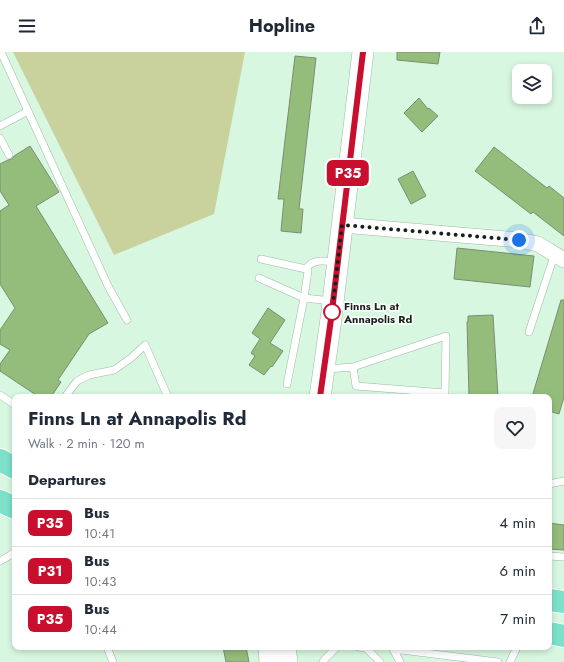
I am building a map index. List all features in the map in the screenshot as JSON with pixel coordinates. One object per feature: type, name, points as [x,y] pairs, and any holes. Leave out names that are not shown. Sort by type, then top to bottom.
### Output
[{"type":"main road","points":[[0,460],[12,466]]},
{"type":"main road","points":[[0,501],[12,507]]},
{"type":"main road","points":[[552,600],[564,602]]},
{"type":"main road","points":[[552,634],[564,636]]},
{"type":"street","points":[[320,394],[363,52]]},
{"type":"street","points":[[342,225],[519,240],[538,244],[559,256]]},
{"type":"street","points":[[269,650],[270,662]]},
{"type":"street","points":[[285,650],[287,662]]},
{"type":"lane","points":[[1,52],[108,286],[127,320]]},
{"type":"lane","points":[[0,126],[28,111]]},
{"type":"lane","points":[[0,138],[9,155]]},
{"type":"lane","points":[[529,332],[559,256]]},
{"type":"lane","points":[[261,259],[306,269]]},
{"type":"lane","points":[[306,269],[312,262],[316,261],[338,262]]},
{"type":"lane","points":[[287,384],[308,274],[306,269]]},
{"type":"lane","points":[[259,278],[304,298],[333,301]]},
{"type":"lane","points":[[324,369],[353,367],[446,336],[445,393],[356,386],[353,367]]},
{"type":"lane","points":[[67,394],[77,381],[89,375],[114,370],[145,345],[167,394]]},
{"type":"lane","points":[[0,395],[12,403]]},
{"type":"lane","points":[[552,483],[564,481]]},
{"type":"lane","points":[[0,560],[12,554]]},
{"type":"lane","points":[[552,556],[564,557]]},
{"type":"lane","points":[[108,650],[113,662]]},
{"type":"lane","points":[[323,662],[334,650]]},
{"type":"lane","points":[[368,650],[380,662]]},
{"type":"lane","points":[[394,650],[400,662]]},
{"type":"lane","points":[[408,650],[498,662]]},
{"type":"lane","points":[[510,662],[516,650]]},
{"type":"green space","points":[[13,52],[245,52],[214,214],[114,255]]},
{"type":"building","points":[[397,52],[440,52],[438,64],[397,60]]},
{"type":"building","points":[[295,56],[316,58],[299,209],[303,209],[301,233],[281,231],[284,199],[278,199]]},
{"type":"building","points":[[419,98],[428,109],[429,108],[438,116],[422,132],[404,113]]},
{"type":"building","points":[[30,146],[59,192],[36,206],[108,323],[89,334],[58,380],[61,382],[53,394],[34,394],[0,371],[0,364],[10,350],[0,344],[0,330],[15,308],[0,284],[0,211],[9,205],[0,191],[0,164],[12,159],[14,156]]},
{"type":"building","points":[[494,147],[547,188],[549,186],[564,198],[564,236],[533,212],[531,214],[475,171]]},
{"type":"building","points":[[413,171],[426,196],[411,204],[398,179]]},
{"type":"building","points":[[457,248],[534,256],[530,287],[454,279]]},
{"type":"building","points":[[561,300],[564,300],[564,397],[559,414],[552,412],[552,394],[533,394]]},
{"type":"building","points":[[268,308],[285,320],[270,343],[283,351],[272,367],[271,366],[264,375],[249,365],[255,356],[251,353],[260,339],[252,333]]},
{"type":"building","points":[[493,315],[498,394],[469,394],[468,316]]},
{"type":"building","points":[[552,523],[564,525],[564,550],[552,549]]},
{"type":"building","points":[[224,650],[247,650],[249,662],[226,662]]},
{"type":"bus line","name":"P35","points":[[320,394],[331,319],[363,52]]},
{"type":"place","name":"Finns Ln at Annapolis Rd","points":[[332,312]]},
{"type":"route","points":[[332,312],[342,225],[519,240]]}]
